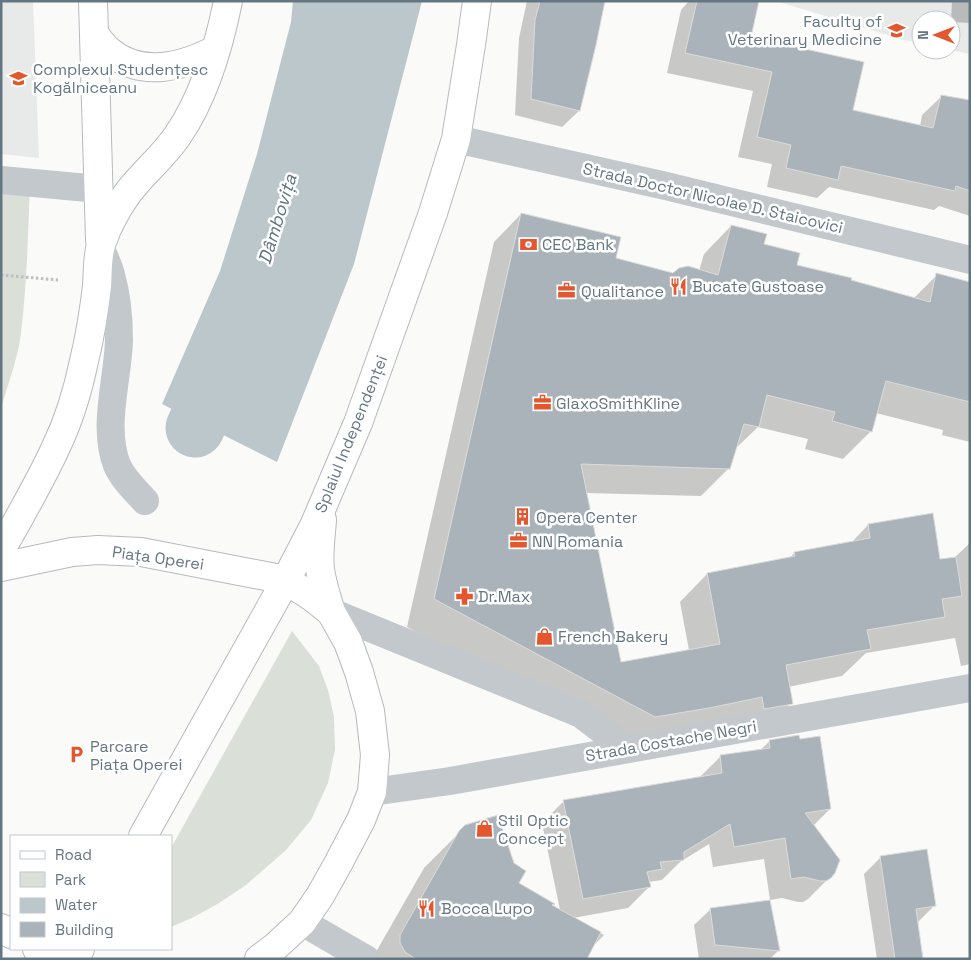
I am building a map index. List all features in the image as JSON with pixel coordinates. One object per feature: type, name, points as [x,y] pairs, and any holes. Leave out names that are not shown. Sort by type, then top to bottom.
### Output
[{"type":"main road","points":[[1,550],[56,446],[78,387],[92,324],[100,247],[93,1]]},
{"type":"main road","points":[[100,247],[114,214],[124,198],[135,183],[163,154],[190,116],[216,50],[228,1]]},
{"type":"main road","name":"Splaiul Independenței","points":[[144,835],[286,580],[324,505],[358,423],[430,222],[456,139],[472,45],[477,1]]},
{"type":"main road","points":[[94,33],[108,51],[124,61],[140,66],[156,68],[173,66],[189,62],[216,50]]},
{"type":"main road","points":[[265,956],[302,922],[320,896],[361,820],[372,792],[375,755],[370,711],[348,642],[331,612],[320,569],[324,505]]},
{"type":"main road","name":"Piața Operei","points":[[1,567],[72,552],[121,551],[141,552],[286,580]]},
{"type":"main road","points":[[286,580],[331,612]]},
{"type":"main road","points":[[39,950],[54,959]]},
{"type":"street","name":"Strada Doctor Nicolae D. Staicovici","points":[[456,139],[666,186],[970,260]]},
{"type":"street","points":[[1,180],[99,188]]},
{"type":"street","points":[[100,247],[111,274],[118,305],[119,340],[112,403],[112,446],[117,465],[128,483],[145,501]]},
{"type":"street","points":[[331,612],[581,714],[627,749]]},
{"type":"street","name":"Strada Costache Negri","points":[[372,792],[450,780],[970,688]]},
{"type":"street","points":[[302,922],[366,959]]},
{"type":"path","points":[[1,275],[58,280]]},
{"type":"shaded area","name":"Complexul Studențesc Kogălniceanu","points":[[1,1],[33,1],[39,158],[1,154]]},
{"type":"shaded area","name":"Faculty of Veterinary Medicine","points":[[776,1],[970,1],[970,54],[961,52],[961,10],[911,10],[911,41]]},
{"type":"green space","points":[[1,180],[30,183],[26,277],[20,342],[1,408]]},
{"type":"green space","points":[[292,631],[319,666],[328,690],[334,717],[335,750],[328,783],[311,820],[286,850],[246,885],[219,903],[172,927],[172,846]]},
{"type":"water","points":[[293,1],[422,1],[354,264],[277,462],[162,404],[220,271],[257,154],[291,22]]},
{"type":"building","points":[[540,1],[605,1],[580,111],[531,99],[535,20]]},
{"type":"building","points":[[697,1],[759,1],[751,37],[864,62],[853,110],[933,128],[941,95],[970,100],[970,191],[956,186],[955,191],[841,166],[838,180],[786,168],[791,145],[757,137],[772,72],[685,53]]},
{"type":"building","points":[[521,213],[621,237],[616,258],[673,273],[679,268],[688,266],[718,275],[731,225],[767,234],[764,244],[800,253],[797,265],[852,278],[851,280],[930,302],[936,273],[970,282],[970,402],[886,381],[872,432],[832,421],[835,412],[767,395],[759,427],[744,424],[730,469],[581,464],[621,662],[720,644],[707,573],[795,556],[794,552],[870,538],[868,524],[933,513],[940,559],[956,557],[962,596],[942,599],[945,617],[867,630],[871,649],[786,665],[793,704],[764,709],[762,697],[655,717],[434,599]]},
{"type":"building","points":[[799,735],[800,739],[820,736],[831,809],[805,813],[840,860],[831,878],[826,881],[804,877],[791,879],[785,838],[734,847],[730,824],[684,852],[684,860],[660,862],[662,869],[647,872],[651,887],[583,899],[563,800],[722,773],[720,755],[770,748],[769,740]]},
{"type":"building","points":[[498,815],[514,863],[526,871],[519,883],[555,904],[552,905],[601,932],[587,959],[416,959],[405,952],[400,943],[400,935],[459,831],[465,825]]},
{"type":"building","points":[[927,849],[936,906],[916,909],[923,959],[895,959],[880,856]]},
{"type":"building","points":[[770,900],[780,951],[715,945],[710,908]]},
{"type":"waterway","name":"Dâmbovița","points":[[195,428],[231,349]]},
{"type":"place","name":"Faculty of Veterinary Medicine","points":[[896,30]]},
{"type":"place","name":"Complexul Studențesc Kogălniceanu","points":[[19,78]]},
{"type":"place","name":"CEC Bank","points":[[528,244]]},
{"type":"place","name":"Bucate Gustoase","points":[[678,286]]},
{"type":"place","name":"Qualitance","points":[[567,291]]},
{"type":"place","name":"GlaxoSmithKline","points":[[542,403]]},
{"type":"place","name":"Opera Center","points":[[522,517]]},
{"type":"place","name":"NN Romania","points":[[518,541]]},
{"type":"place","name":"Dr.Max","points":[[464,596]]},
{"type":"place","name":"French Bakery","points":[[544,636]]},
{"type":"place","name":"Parcare Piața Operei","points":[[76,755]]},
{"type":"place","name":"Stil Optic Concept","points":[[484,829]]},
{"type":"place","name":"Bocca Lupo","points":[[427,908]]}]
